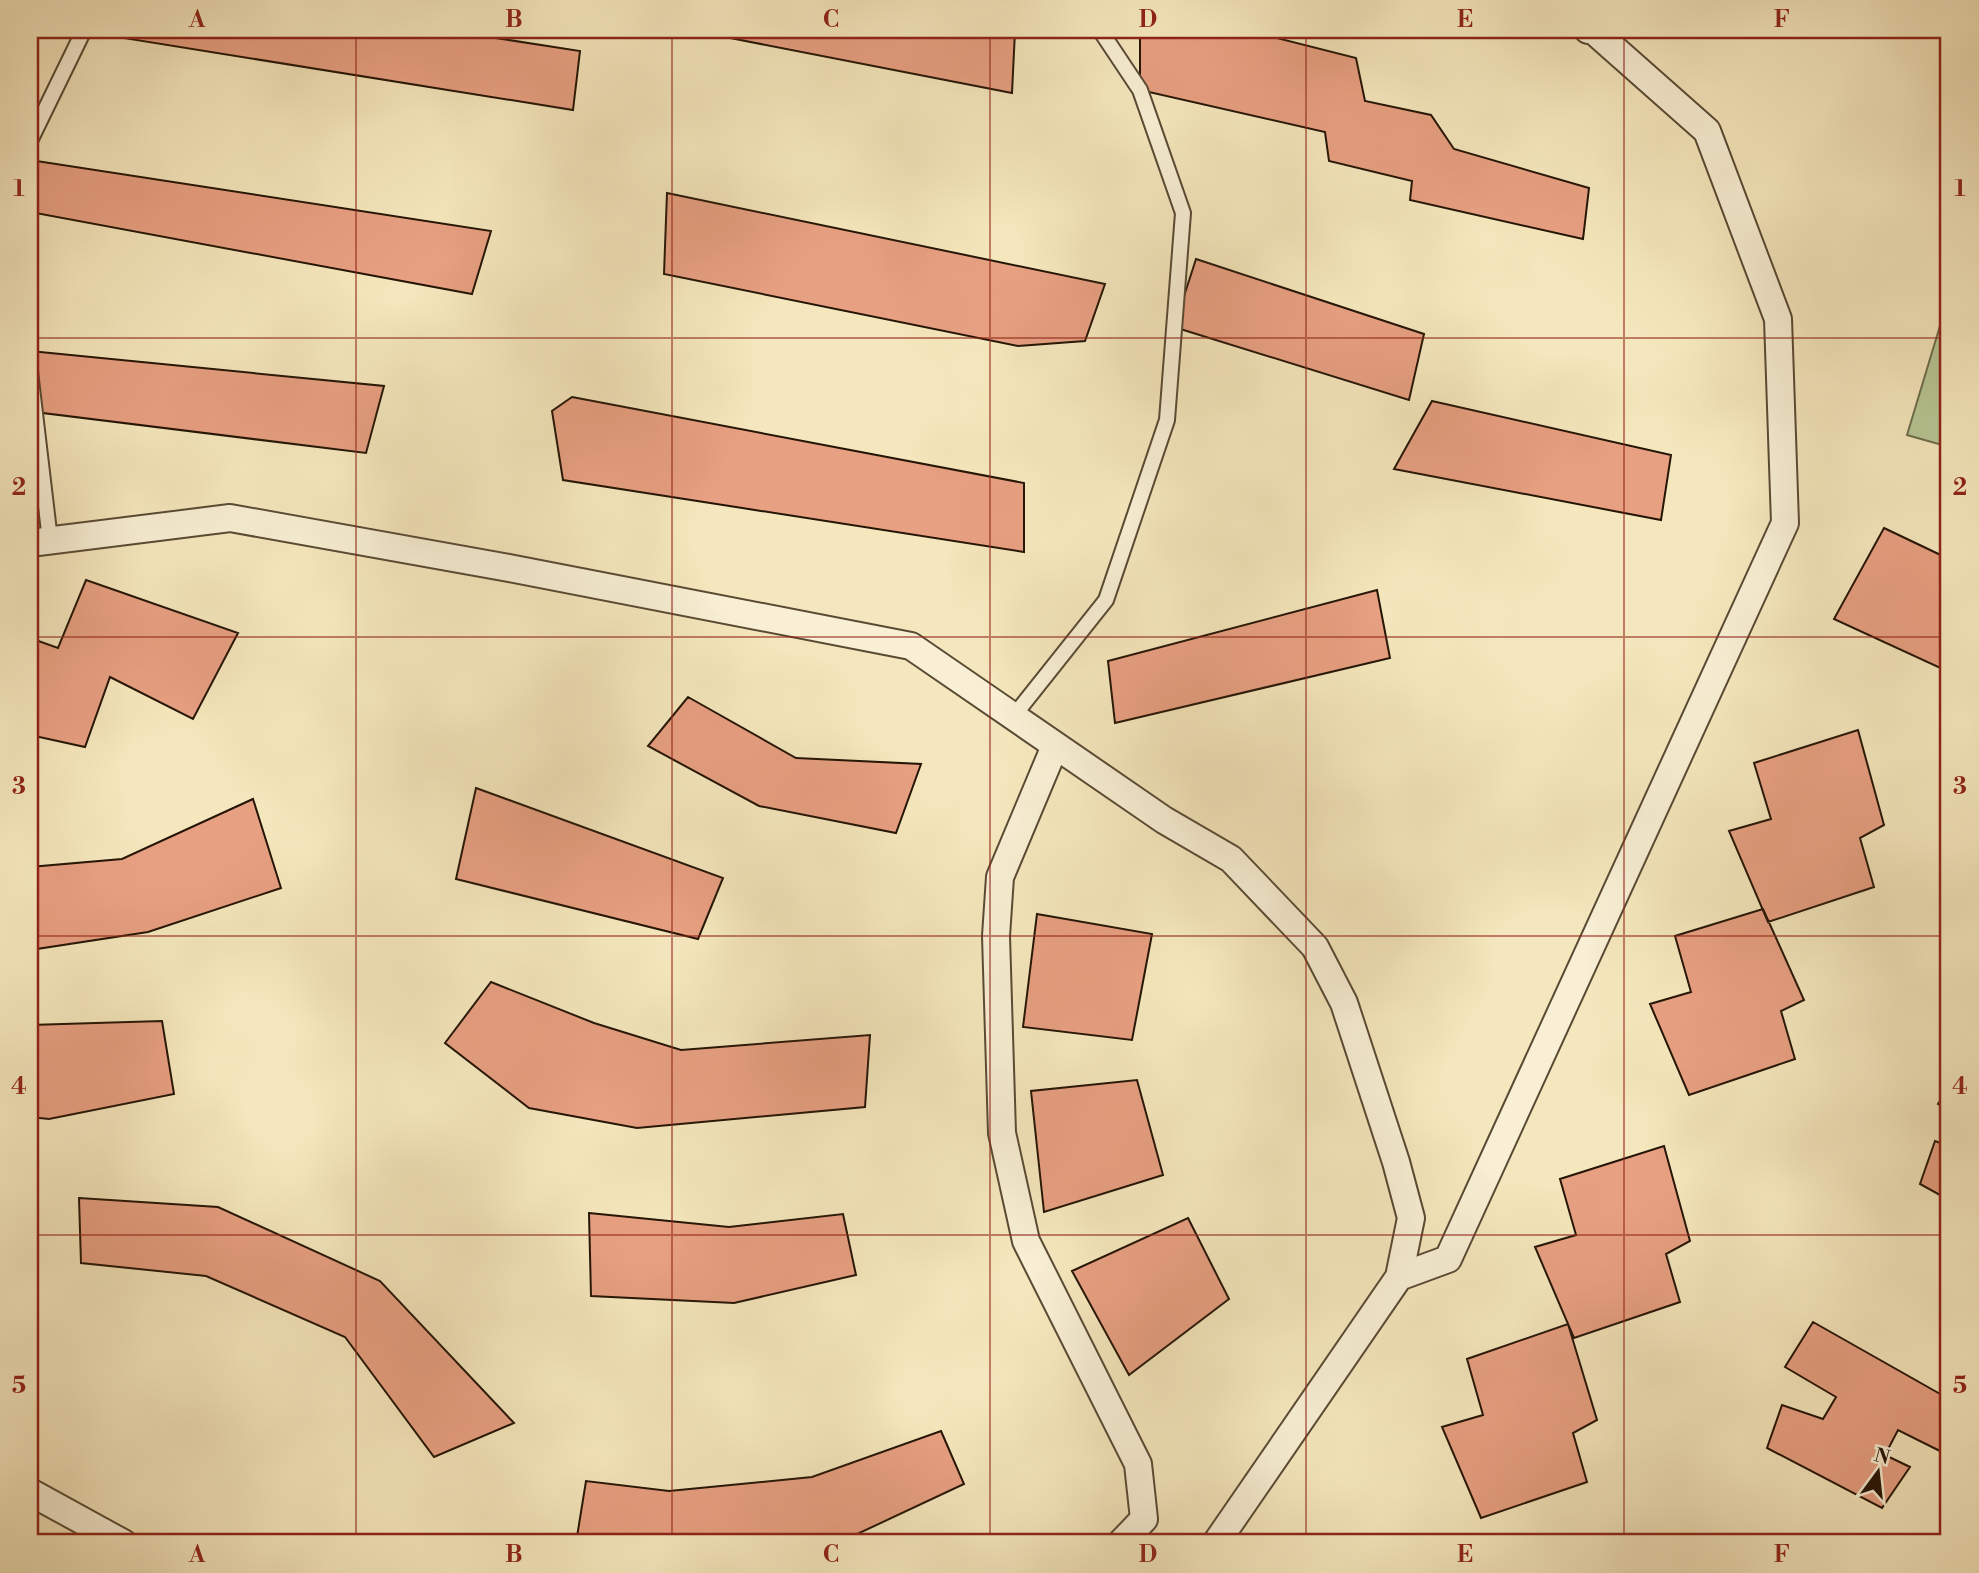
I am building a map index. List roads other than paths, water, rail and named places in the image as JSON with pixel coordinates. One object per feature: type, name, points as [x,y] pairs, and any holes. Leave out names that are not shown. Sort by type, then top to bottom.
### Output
[{"type":"street","points":[[1399,1277],[1448,1259],[1784,523],[1779,319],[1707,131],[1594,30],[1588,30]]},
{"type":"street","points":[[40,542],[230,518],[496,565],[911,646],[1164,820],[1231,859],[1315,947],[1344,1003],[1396,1162],[1411,1219],[1399,1277],[1216,1543]]},
{"type":"street","points":[[1055,746],[1000,877],[996,936],[1002,1133],[1026,1241],[1138,1464],[1144,1519],[1121,1543]]},
{"type":"street","points":[[30,1492],[123,1543]]},
{"type":"lane","points":[[30,141],[84,30]]},
{"type":"lane","points":[[1013,717],[1106,600],[1167,420],[1183,213],[1140,90],[1100,30]]},
{"type":"lane","points":[[30,371],[40,542]]}]
